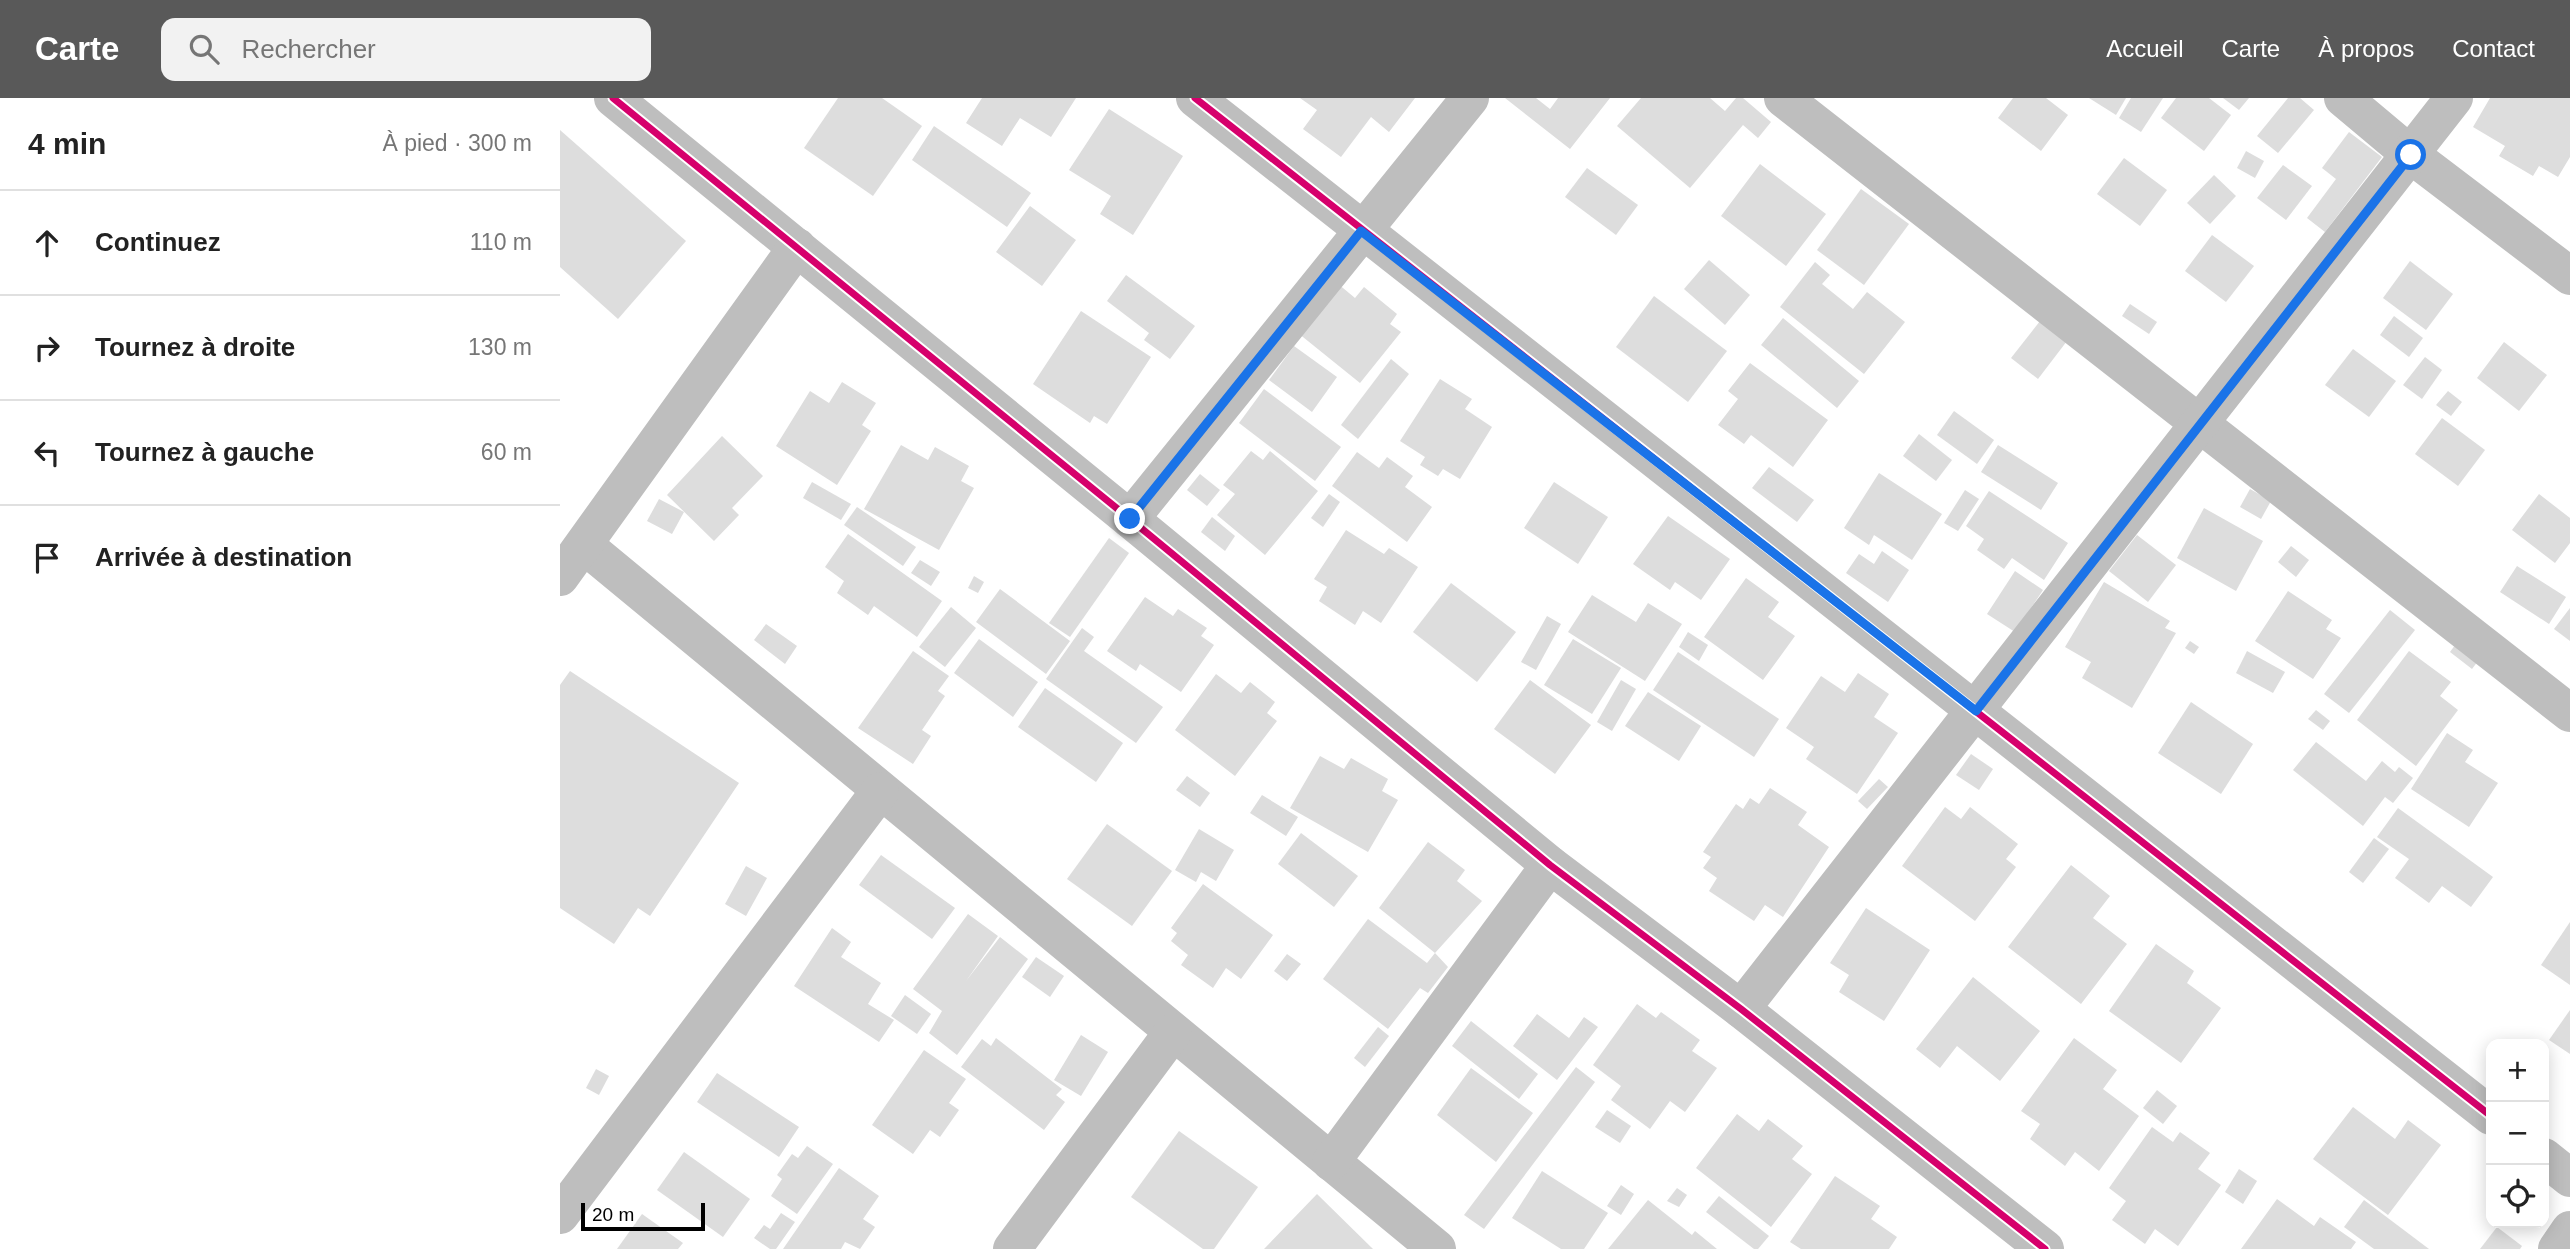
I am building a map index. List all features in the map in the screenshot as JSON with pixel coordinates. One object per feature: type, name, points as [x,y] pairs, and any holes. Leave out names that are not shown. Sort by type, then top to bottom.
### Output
[{"type":"street","points":[[613,98],[1550,865],[1741,1009],[2045,1249]]},
{"type":"street","points":[[1195,98],[2486,1112]]},
{"type":"street","points":[[1130,519],[1470,98]]},
{"type":"street","points":[[1783,98],[2570,713]]},
{"type":"street","points":[[2343,98],[2411,155],[2570,276]]},
{"type":"street","points":[[1741,1009],[2454,98]]},
{"type":"street","points":[[560,577],[797,247]]},
{"type":"street","points":[[584,545],[1437,1249]]},
{"type":"street","points":[[560,1215],[880,792]]},
{"type":"street","points":[[1331,1162],[1550,865]]},
{"type":"street","points":[[1012,1249],[1173,1032]]},
{"type":"street","points":[[2549,1161],[2570,1178]]},
{"type":"street","points":[[2557,1249],[2570,1230]]},
{"type":"building","points":[[838,98],[882,98],[922,126],[873,196],[804,148]]},
{"type":"building","points":[[982,98],[1076,98],[1051,137],[1020,118],[1002,146],[966,123]]},
{"type":"building","points":[[1300,98],[1415,98],[1389,132],[1371,117],[1341,157],[1303,129],[1317,110]]},
{"type":"building","points":[[1505,98],[1536,98],[1550,109],[1558,98],[1610,98],[1570,149]]},
{"type":"building","points":[[1641,98],[1710,98],[1725,111],[1736,98],[1743,98],[1771,122],[1758,138],[1743,125],[1690,188],[1617,126]]},
{"type":"building","points":[[2013,98],[2046,98],[2068,115],[2041,151],[1998,118]]},
{"type":"building","points":[[2089,98],[2126,98],[2116,115]]},
{"type":"building","points":[[2131,98],[2163,98],[2141,132],[2119,118]]},
{"type":"building","points":[[2176,98],[2209,98],[2231,115],[2204,151],[2161,118]]},
{"type":"building","points":[[2223,98],[2249,98],[2239,110]]},
{"type":"building","points":[[2288,98],[2300,98],[2314,110],[2278,153],[2257,136]]},
{"type":"building","points":[[2490,98],[2570,98],[2570,157],[2558,177],[2539,166],[2533,176],[2499,156],[2505,146],[2473,127]]},
{"type":"building","points":[[1109,109],[1183,156],[1133,235],[1100,214],[1111,196],[1069,170]]},
{"type":"building","points":[[934,126],[1031,193],[1007,227],[912,160]]},
{"type":"building","points":[[560,130],[686,241],[618,319],[560,267]]},
{"type":"building","points":[[2349,132],[2382,157],[2325,232],[2307,218],[2336,179],[2322,168]]},
{"type":"building","points":[[2246,151],[2264,161],[2255,178],[2237,168]]},
{"type":"building","points":[[2124,158],[2167,190],[2140,226],[2097,194]]},
{"type":"building","points":[[1760,164],[1826,214],[1786,266],[1721,216]]},
{"type":"building","points":[[2283,165],[2312,186],[2286,220],[2257,198]]},
{"type":"building","points":[[1587,168],[1638,205],[1616,235],[1565,197]]},
{"type":"building","points":[[2214,175],[2236,196],[2210,224],[2187,203]]},
{"type":"building","points":[[1861,189],[1909,224],[1864,285],[1817,250]]},
{"type":"building","points":[[1030,206],[1076,240],[1042,286],[996,252]]},
{"type":"building","points":[[2212,235],[2254,266],[2226,302],[2185,271]]},
{"type":"building","points":[[1709,260],[1750,295],[1725,325],[1684,289]]},
{"type":"building","points":[[2410,261],[2453,294],[2426,330],[2383,298]]},
{"type":"building","points":[[1815,262],[1830,275],[1822,284],[1853,309],[1867,292],[1905,322],[1864,374],[1780,307]]},
{"type":"building","points":[[1126,275],[1195,326],[1170,359],[1144,340],[1149,333],[1107,301]]},
{"type":"building","points":[[1337,283],[1355,298],[1364,287],[1397,314],[1390,324],[1401,332],[1360,383],[1298,333]]},
{"type":"building","points":[[1654,296],[1727,351],[1688,402],[1616,347]]},
{"type":"building","points":[[2130,304],[2157,322],[2149,334],[2122,316]]},
{"type":"building","points":[[1081,311],[1151,357],[1107,424],[1094,416],[1090,423],[1033,384]]},
{"type":"building","points":[[2394,316],[2423,338],[2409,357],[2380,335]]},
{"type":"building","points":[[1783,318],[1859,381],[1837,408],[1761,345]]},
{"type":"building","points":[[2040,321],[2067,341],[2038,379],[2011,358]]},
{"type":"building","points":[[2504,342],[2547,375],[2519,411],[2477,378]]},
{"type":"building","points":[[1294,346],[1337,377],[1312,412],[1269,380]]},
{"type":"building","points":[[2353,349],[2396,381],[2369,417],[2325,385]]},
{"type":"building","points":[[2425,357],[2442,370],[2422,399],[2403,385]]},
{"type":"building","points":[[1391,359],[1409,374],[1358,439],[1341,425]]},
{"type":"building","points":[[1750,363],[1828,420],[1793,467],[1751,435],[1744,444],[1718,425],[1738,399],[1728,391]]},
{"type":"building","points":[[1440,379],[1472,399],[1465,409],[1492,427],[1460,479],[1443,469],[1438,476],[1420,465],[1425,457],[1400,441]]},
{"type":"building","points":[[842,382],[876,403],[862,425],[871,431],[837,485],[776,446],[810,391],[829,403]]},
{"type":"building","points":[[1264,389],[1341,447],[1315,481],[1239,423]]},
{"type":"building","points":[[2448,391],[2462,402],[2451,416],[2436,405]]},
{"type":"building","points":[[1954,411],[1994,440],[1977,464],[1937,435]]},
{"type":"building","points":[[2442,418],[2485,450],[2458,486],[2415,454]]},
{"type":"building","points":[[1919,434],[1952,460],[1936,481],[1903,456]]},
{"type":"building","points":[[722,436],[763,476],[732,508],[739,515],[714,541],[667,495]]},
{"type":"building","points":[[901,445],[928,460],[935,447],[969,466],[961,481],[974,488],[939,550],[864,509]]},
{"type":"building","points":[[1998,445],[2058,483],[2041,510],[1981,472]]},
{"type":"building","points":[[1251,451],[1263,460],[1270,451],[1318,491],[1265,555],[1217,515],[1235,494],[1223,485]]},
{"type":"building","points":[[1357,452],[1379,468],[1387,457],[1413,476],[1405,487],[1432,507],[1407,542],[1332,486]]},
{"type":"building","points":[[1769,467],[1814,500],[1797,522],[1752,488]]},
{"type":"building","points":[[1879,473],[1942,514],[1912,560],[1874,535],[1869,545],[1844,528]]},
{"type":"building","points":[[1200,474],[1220,490],[1207,506],[1187,490]]},
{"type":"building","points":[[812,482],[851,504],[841,520],[803,498]]},
{"type":"building","points":[[1554,482],[1608,517],[1578,564],[1524,528]]},
{"type":"building","points":[[2250,489],[2271,501],[2261,519],[2240,507]]},
{"type":"building","points":[[1965,490],[1979,499],[1958,531],[1944,523]]},
{"type":"building","points":[[1989,491],[2068,543],[2044,580],[2012,558],[2004,569],[1977,550],[1984,539],[1966,526]]},
{"type":"building","points":[[1329,494],[1340,502],[1323,527],[1311,518]]},
{"type":"building","points":[[2539,494],[2570,518],[2570,543],[2555,563],[2512,530]]},
{"type":"building","points":[[659,499],[684,512],[672,534],[647,521]]},
{"type":"building","points":[[857,507],[916,547],[903,566],[844,525]]},
{"type":"building","points":[[2204,508],[2263,541],[2236,591],[2177,558]]},
{"type":"building","points":[[1668,516],[1730,559],[1701,600],[1675,582],[1670,590],[1633,564]]},
{"type":"building","points":[[1212,517],[1235,536],[1225,551],[1201,532]]},
{"type":"building","points":[[1346,530],[1384,554],[1389,548],[1418,567],[1381,623],[1363,611],[1355,625],[1319,601],[1327,587],[1314,579]]},
{"type":"building","points":[[848,534],[942,601],[917,637],[874,606],[868,615],[837,593],[844,581],[825,567]]},
{"type":"building","points":[[2137,535],[2176,565],[2148,602],[2109,571]]},
{"type":"building","points":[[1109,538],[1129,553],[1070,637],[1049,623]]},
{"type":"building","points":[[2291,546],[2309,560],[2296,577],[2278,562]]},
{"type":"building","points":[[1882,551],[1909,570],[1888,602],[1846,573],[1859,554],[1874,564]]},
{"type":"building","points":[[920,560],[940,572],[931,586],[911,573]]},
{"type":"building","points":[[2517,566],[2566,597],[2549,624],[2500,592]]},
{"type":"building","points":[[2015,571],[2043,590],[2015,632],[1987,614]]},
{"type":"building","points":[[974,576],[984,582],[978,593],[968,588]]},
{"type":"building","points":[[1746,578],[1779,602],[1768,617],[1795,636],[1763,680],[1704,637]]},
{"type":"building","points":[[2104,582],[2170,621],[2165,628],[2176,633],[2132,708],[2082,678],[2091,662],[2065,647]]},
{"type":"building","points":[[1451,583],[1516,632],[1477,682],[1413,632]]},
{"type":"building","points":[[1000,589],[1070,641],[1046,674],[976,622]]},
{"type":"building","points":[[2288,591],[2332,620],[2326,629],[2341,638],[2313,679],[2255,641]]},
{"type":"building","points":[[1592,595],[1636,622],[1648,603],[1682,624],[1645,681],[1568,632]]},
{"type":"building","points":[[1145,597],[1173,616],[1178,609],[1207,628],[1201,636],[1214,645],[1181,692],[1140,664],[1136,671],[1107,651]]},
{"type":"building","points":[[951,607],[976,628],[945,667],[919,647]]},
{"type":"building","points":[[2570,608],[2570,641],[2554,629]]},
{"type":"building","points":[[2390,610],[2415,630],[2349,713],[2324,694]]},
{"type":"building","points":[[1547,616],[1561,624],[1536,670],[1521,662]]},
{"type":"building","points":[[766,624],[797,646],[785,664],[754,640]]},
{"type":"building","points":[[1082,628],[1094,637],[1084,651],[1163,707],[1136,743],[1046,679]]},
{"type":"building","points":[[1688,632],[1708,645],[1699,661],[1679,647]]},
{"type":"building","points":[[979,639],[1038,682],[1013,717],[954,673]]},
{"type":"building","points":[[1573,639],[1621,668],[1592,714],[1544,685]]},
{"type":"building","points":[[2190,641],[2199,647],[2194,654],[2185,648]]},
{"type":"building","points":[[2458,641],[2481,657],[2472,669],[2450,652]]},
{"type":"building","points":[[913,651],[949,676],[938,691],[945,696],[922,730],[931,736],[913,764],[858,728]]},
{"type":"building","points":[[2247,651],[2285,672],[2273,693],[2236,673]]},
{"type":"building","points":[[2409,651],[2451,682],[2440,696],[2458,710],[2416,766],[2357,720]]},
{"type":"building","points":[[1678,652],[1779,719],[1754,757],[1653,690]]},
{"type":"building","points":[[570,671],[739,783],[650,916],[638,908],[614,944],[560,908],[560,685]]},
{"type":"building","points":[[1858,673],[1889,694],[1874,717],[1898,733],[1857,794],[1806,759],[1814,747],[1786,728],[1821,676],[1845,692]]},
{"type":"building","points":[[1216,674],[1241,693],[1250,682],[1275,702],[1267,713],[1277,721],[1235,776],[1175,730]]},
{"type":"building","points":[[1530,680],[1591,725],[1555,774],[1494,729]]},
{"type":"building","points":[[1621,680],[1636,689],[1612,731],[1597,722]]},
{"type":"building","points":[[1045,688],[1123,743],[1096,782],[1018,727]]},
{"type":"building","points":[[1648,692],[1701,726],[1679,761],[1625,726]]},
{"type":"building","points":[[2191,702],[2253,744],[2221,794],[2158,753]]},
{"type":"building","points":[[2316,710],[2330,721],[2323,730],[2308,719]]},
{"type":"building","points":[[2447,733],[2473,750],[2465,762],[2498,783],[2469,827],[2411,789]]},
{"type":"building","points":[[2316,742],[2366,781],[2382,761],[2395,772],[2399,767],[2413,778],[2393,803],[2385,797],[2363,826],[2293,770]]},
{"type":"building","points":[[1971,754],[1993,769],[1979,790],[1956,775]]},
{"type":"building","points":[[1320,756],[1344,769],[1351,758],[1388,779],[1382,791],[1398,800],[1368,852],[1290,808]]},
{"type":"building","points":[[1187,776],[1210,793],[1200,807],[1176,790]]},
{"type":"building","points":[[1879,779],[1888,787],[1867,809],[1858,801]]},
{"type":"building","points":[[1770,788],[1807,812],[1798,825],[1829,847],[1783,917],[1765,905],[1754,921],[1709,891],[1717,878],[1703,868],[1711,857],[1703,852],[1736,804],[1743,809],[1750,798],[1759,804]]},
{"type":"building","points":[[1262,795],[1298,817],[1286,836],[1250,813]]},
{"type":"building","points":[[1945,807],[1961,819],[1970,807],[2018,844],[2006,859],[2016,867],[1975,921],[1902,866]]},
{"type":"building","points":[[2398,808],[2493,877],[2471,907],[2442,886],[2429,903],[2395,878],[2409,859],[2377,837]]},
{"type":"building","points":[[1107,824],[1172,871],[1132,926],[1067,879]]},
{"type":"building","points":[[1199,829],[1234,850],[1216,881],[1201,872],[1196,882],[1175,870]]},
{"type":"building","points":[[1301,833],[1358,876],[1334,907],[1278,864]]},
{"type":"building","points":[[2374,838],[2389,849],[2363,883],[2349,872]]},
{"type":"building","points":[[1428,842],[1465,870],[1457,881],[1482,901],[1435,953],[1379,908]]},
{"type":"building","points":[[881,855],[955,908],[932,939],[859,885]]},
{"type":"building","points":[[2071,865],[2110,896],[2093,918],[2127,944],[2081,1004],[2008,947]]},
{"type":"building","points":[[746,866],[767,878],[746,916],[725,904]]},
{"type":"building","points":[[1203,884],[1273,935],[1241,979],[1226,968],[1213,988],[1181,965],[1188,955],[1171,941],[1177,933],[1171,928]]},
{"type":"building","points":[[1866,908],[1930,950],[1884,1021],[1839,992],[1849,975],[1830,963]]},
{"type":"building","points":[[968,914],[998,936],[966,981],[1000,937],[1028,959],[957,1055],[929,1033],[942,1011],[913,989]]},
{"type":"building","points":[[1368,919],[1427,963],[1435,953],[1448,967],[1428,993],[1420,988],[1388,1029],[1323,979]]},
{"type":"building","points":[[2570,922],[2570,985],[2541,965]]},
{"type":"building","points":[[832,928],[851,942],[841,957],[881,983],[868,1004],[894,1020],[879,1042],[794,986]]},
{"type":"building","points":[[2156,944],[2194,971],[2187,983],[2221,1008],[2181,1063],[2109,1011]]},
{"type":"building","points":[[1287,954],[1301,964],[1287,981],[1274,971]]},
{"type":"building","points":[[1036,957],[1064,976],[1050,997],[1022,977]]},
{"type":"building","points":[[1973,977],[2040,1031],[2000,1081],[1957,1046],[1940,1068],[1916,1049]]},
{"type":"building","points":[[905,995],[931,1014],[917,1034],[891,1016]]},
{"type":"building","points":[[1637,1004],[1656,1018],[1661,1012],[1700,1040],[1692,1051],[1717,1068],[1685,1112],[1670,1101],[1650,1129],[1611,1100],[1621,1086],[1593,1065]]},
{"type":"building","points":[[2570,1010],[2570,1054],[2549,1040]]},
{"type":"building","points":[[1537,1014],[1569,1038],[1584,1017],[1598,1027],[1557,1080],[1513,1046]]},
{"type":"building","points":[[1471,1021],[1538,1074],[1519,1099],[1452,1046]]},
{"type":"building","points":[[1378,1027],[1389,1036],[1365,1067],[1354,1058]]},
{"type":"building","points":[[1081,1035],[1108,1052],[1081,1096],[1054,1080]]},
{"type":"building","points":[[996,1038],[1062,1089],[1056,1095],[1065,1102],[1044,1130],[961,1067],[982,1039],[991,1046]]},
{"type":"building","points":[[2074,1038],[2117,1070],[2103,1089],[2139,1116],[2099,1171],[2075,1152],[2065,1166],[2030,1139],[2040,1124],[2021,1111]]},
{"type":"building","points":[[924,1050],[966,1079],[949,1103],[959,1110],[940,1137],[930,1130],[913,1154],[872,1125]]},
{"type":"building","points":[[1576,1067],[1595,1082],[1484,1229],[1464,1215]]},
{"type":"building","points":[[1471,1068],[1533,1113],[1496,1162],[1437,1115]]},
{"type":"building","points":[[596,1069],[609,1076],[599,1095],[586,1088]]},
{"type":"building","points":[[717,1073],[799,1127],[779,1157],[697,1102]]},
{"type":"building","points":[[2157,1090],[2177,1106],[2163,1124],[2143,1108]]},
{"type":"building","points":[[2353,1107],[2395,1139],[2408,1120],[2441,1145],[2388,1215],[2313,1159]]},
{"type":"building","points":[[1607,1110],[1631,1126],[1620,1143],[1595,1127]]},
{"type":"building","points":[[1737,1114],[1759,1131],[1768,1119],[1803,1146],[1792,1159],[1812,1174],[1771,1227],[1696,1168]]},
{"type":"building","points":[[2152,1127],[2173,1142],[2180,1132],[2210,1153],[2198,1169],[2221,1185],[2178,1246],[2155,1229],[2145,1244],[2112,1220],[2126,1201],[2109,1188]]},
{"type":"building","points":[[1179,1131],[1258,1187],[1214,1249],[1203,1249],[1131,1197]]},
{"type":"building","points":[[807,1146],[833,1164],[797,1214],[771,1196],[782,1179],[777,1175],[792,1154],[798,1158]]},
{"type":"building","points":[[684,1152],[750,1199],[723,1237],[657,1190]]},
{"type":"building","points":[[839,1168],[879,1196],[863,1219],[875,1227],[860,1249],[845,1242],[841,1249],[783,1249]]},
{"type":"building","points":[[2239,1169],[2257,1181],[2243,1204],[2225,1192]]},
{"type":"building","points":[[1542,1171],[1608,1213],[1584,1249],[1561,1249],[1512,1218]]},
{"type":"building","points":[[1835,1176],[1880,1206],[1871,1219],[1897,1237],[1889,1249],[1801,1249],[1790,1242]]},
{"type":"building","points":[[1621,1185],[1634,1194],[1621,1215],[1607,1206]]},
{"type":"building","points":[[1677,1188],[1687,1195],[1679,1207],[1667,1201]]},
{"type":"building","points":[[1317,1194],[1373,1249],[1264,1249]]},
{"type":"building","points":[[1719,1196],[1769,1236],[1758,1249],[1754,1249],[1706,1212]]},
{"type":"building","points":[[2277,1199],[2314,1226],[2320,1217],[2356,1242],[2351,1249],[2241,1249]]},
{"type":"building","points":[[1648,1200],[1692,1235],[1695,1231],[1717,1249],[1608,1249]]},
{"type":"building","points":[[2364,1200],[2429,1249],[2374,1249],[2344,1227]]},
{"type":"building","points":[[781,1213],[795,1222],[776,1249],[770,1249],[754,1238],[764,1225],[770,1229]]},
{"type":"building","points":[[642,1214],[683,1243],[678,1249],[617,1249]]},
{"type":"building","points":[[2496,1228],[2522,1246],[2520,1249],[2480,1249]]},
{"type":"cycle path","points":[[613,98],[1550,865],[1741,1009],[2045,1249]]},
{"type":"cycle path","points":[[1195,98],[2486,1112]]},
{"type":"route","points":[[1130,519],[1361,231],[1976,711],[2411,155]]}]
